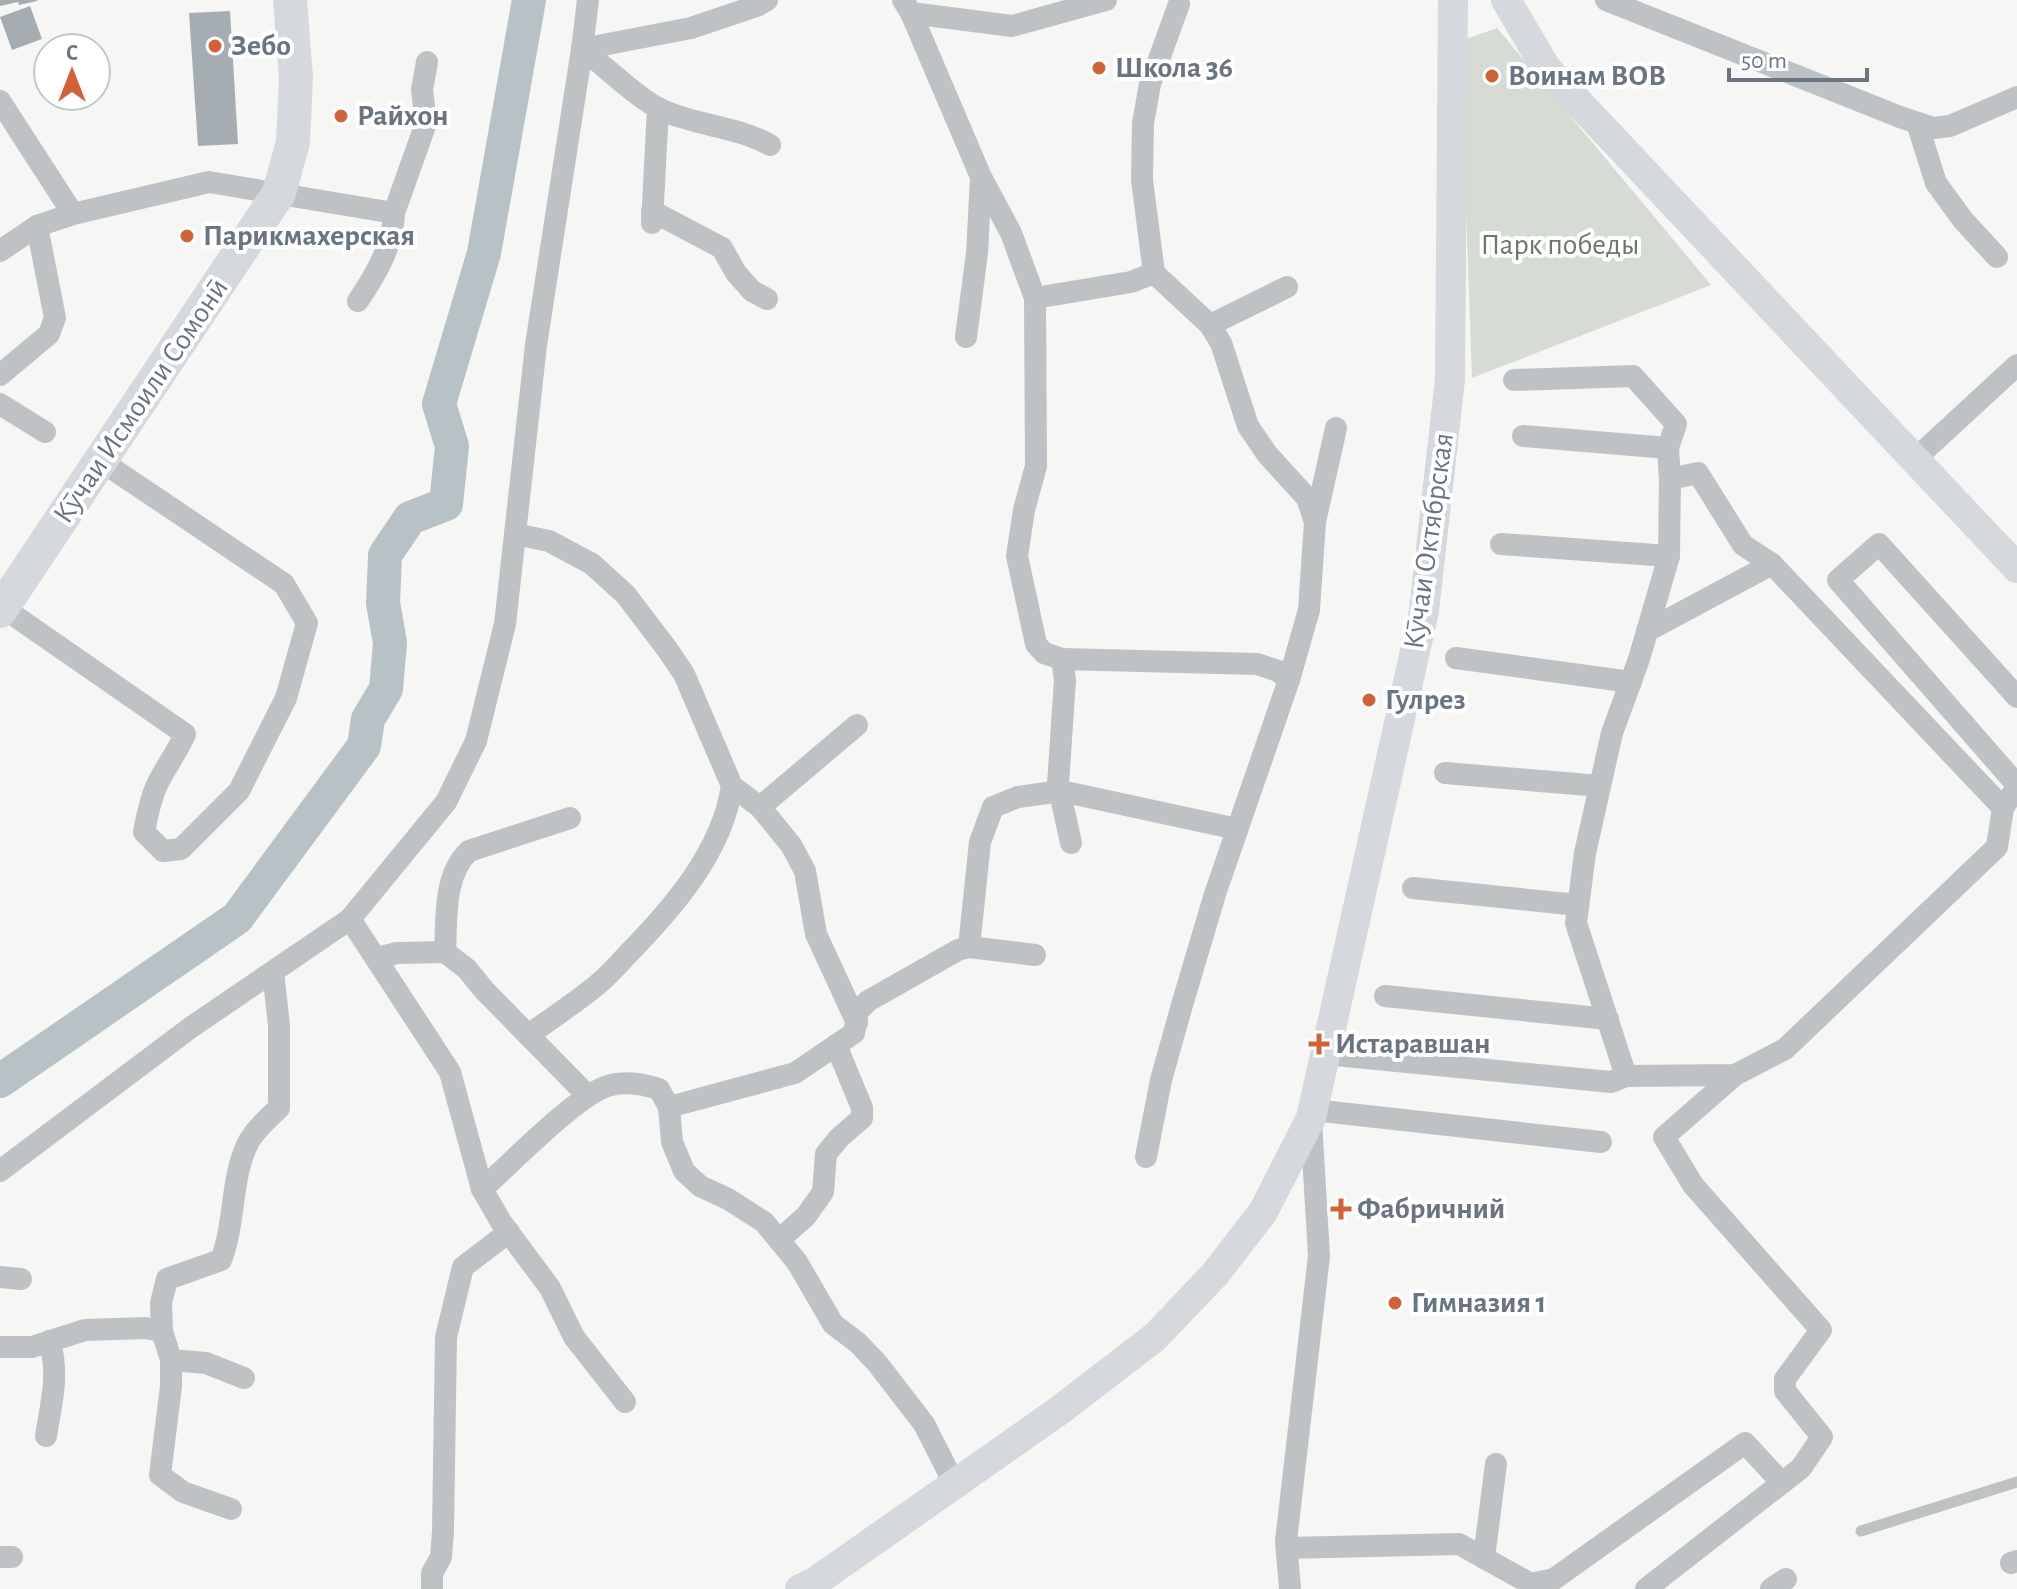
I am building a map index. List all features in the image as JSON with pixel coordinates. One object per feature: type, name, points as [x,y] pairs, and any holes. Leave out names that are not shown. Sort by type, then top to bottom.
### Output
[{"type":"main road","name":"Кӯчаи Исмоили Сомонӣ","points":[[1,609],[279,193],[293,142],[296,78],[290,0]]},
{"type":"main road","name":"Кӯчаи Октябрская","points":[[800,1589],[815,1582],[1060,1410],[1155,1337],[1215,1274],[1263,1212],[1312,1114],[1424,611],[1450,379],[1453,0]]},
{"type":"main road","points":[[1506,0],[1546,68],[2017,568]]},
{"type":"street","points":[[0,1171],[190,1028],[350,919],[446,802],[476,741],[505,624],[536,345],[588,0]]},
{"type":"street","points":[[582,49],[691,28],[767,0]]},
{"type":"street","points":[[907,7],[1012,26],[1106,0]]},
{"type":"street","points":[[1606,0],[1933,128],[1950,126],[2017,97]]},
{"type":"street","points":[[1175,1],[1150,84],[1143,123],[1142,180],[1154,273],[1210,325],[1221,343],[1248,426],[1267,454],[1307,498],[1315,522]]},
{"type":"street","points":[[907,7],[981,177],[1011,233],[1035,298],[1036,466],[1024,510],[1017,556],[1036,644],[1044,653],[1062,659],[1257,664],[1278,671],[1289,680]]},
{"type":"street","points":[[582,49],[658,108],[754,136],[770,145]]},
{"type":"street","points":[[358,301],[376,273],[393,231],[394,213],[426,123],[422,90],[427,62]]},
{"type":"street","points":[[0,101],[73,214]]},
{"type":"street","points":[[658,108],[652,219],[722,248],[736,273],[752,291],[767,299]]},
{"type":"street","points":[[1917,123],[1936,183],[1963,220],[1997,257]]},
{"type":"street","points":[[966,337],[977,253],[981,177]]},
{"type":"street","points":[[0,251],[37,226],[73,214],[209,182],[394,213]]},
{"type":"street","points":[[0,375],[49,334],[55,318],[37,226]]},
{"type":"street","points":[[1035,298],[1131,282],[1154,273]]},
{"type":"street","points":[[1210,325],[1287,287]]},
{"type":"street","points":[[1914,460],[2017,365]]},
{"type":"street","points":[[1514,380],[1633,376],[1676,424],[1668,448],[1669,556],[1631,682],[1612,733],[1585,853],[1576,923],[1626,1076]]},
{"type":"street","points":[[0,404],[45,432]]},
{"type":"street","points":[[1146,1157],[1161,1080],[1215,894],[1289,680],[1309,610],[1315,522],[1336,428]]},
{"type":"street","points":[[1523,436],[1668,448]]},
{"type":"street","points":[[1,609],[185,734],[176,756],[157,784],[144,832],[163,851],[181,849],[239,791],[286,698],[307,623],[284,584],[101,461]]},
{"type":"street","points":[[1670,479],[1698,473],[1743,545],[1772,564],[2003,808]]},
{"type":"street","points":[[515,534],[549,541],[592,564],[626,595],[684,674],[732,786],[760,807],[791,845],[805,871],[816,934],[857,1023]]},
{"type":"street","points":[[1501,544],[1669,556]]},
{"type":"street","points":[[1646,1589],[1801,1468],[1822,1437],[1785,1391],[1785,1379],[1821,1330],[1693,1185],[1664,1137],[1735,1075],[1785,1049],[1997,847],[2003,808],[2017,786],[1838,580],[1879,544],[2017,697]]},
{"type":"street","points":[[1647,631],[1772,564]]},
{"type":"street","points":[[1456,658],[1631,682]]},
{"type":"street","points":[[1062,659],[1065,680],[1058,784],[1071,843]]},
{"type":"street","points":[[760,807],[857,725]]},
{"type":"street","points":[[1445,773],[1600,786]]},
{"type":"street","points":[[528,1035],[599,984],[677,898],[707,857],[723,823],[732,786]]},
{"type":"street","points":[[969,947],[980,842],[993,807],[1018,797],[1061,791],[1237,829]]},
{"type":"street","points":[[445,952],[448,904],[457,862],[469,851],[570,818]]},
{"type":"street","points":[[1413,888],[1578,905]]},
{"type":"street","points":[[350,919],[450,1072],[482,1189],[550,1288],[574,1337],[625,1402]]},
{"type":"street","points":[[669,1107],[795,1073],[854,1033],[858,1011],[868,1001],[958,950],[969,947],[1035,955]]},
{"type":"street","points":[[377,958],[397,953],[445,952],[467,969],[587,1095]]},
{"type":"street","points":[[231,1509],[183,1492],[160,1475],[171,1386],[171,1360],[162,1331],[161,1303],[167,1279],[221,1260],[248,1143],[264,1121],[279,1108],[279,1025],[273,972]]},
{"type":"street","points":[[1385,996],[1608,1019]]},
{"type":"street","points":[[779,1240],[806,1216],[823,1192],[826,1154],[862,1118],[862,1108],[836,1045]]},
{"type":"street","points":[[1325,1054],[1611,1082],[1626,1076],[1735,1075]]},
{"type":"street","points":[[482,1189],[587,1095],[610,1085],[637,1082],[659,1089],[669,1107],[672,1142],[684,1171],[700,1186],[764,1222],[797,1262],[833,1324],[877,1363],[924,1424],[954,1483]]},
{"type":"street","points":[[1290,1589],[1287,1548],[1319,1256],[1312,1114],[1601,1142]]},
{"type":"street","points":[[432,1589],[432,1573],[441,1557],[443,1531],[446,1337],[463,1267],[509,1232]]},
{"type":"street","points":[[0,1347],[32,1347],[85,1330],[145,1328],[162,1331]]},
{"type":"street","points":[[46,1436],[55,1358],[49,1341]]},
{"type":"street","points":[[171,1360],[206,1363],[244,1378]]},
{"type":"street","points":[[1287,1548],[1459,1544],[1531,1584],[1554,1579],[1745,1443],[1782,1483]]},
{"type":"street","points":[[1484,1558],[1496,1464]]},
{"type":"lane","points":[[1861,1531],[2017,1482]]},
{"type":"green space","name":"Парк победы","points":[[1497,28],[1711,285],[1472,378],[1460,41]]},
{"type":"building","points":[[0,0],[37,0],[37,1],[0,6]]},
{"type":"building","points":[[30,6],[39,32],[32,32],[32,43],[12,50],[0,17]]},
{"type":"building","points":[[230,11],[238,144],[198,146],[189,13]]},
{"type":"waterway","points":[[0,1081],[237,918],[364,746],[368,719],[386,689],[390,643],[383,603],[385,555],[410,518],[446,504],[452,446],[439,404],[484,253],[529,0]]},
{"type":"place","name":"Зебо","points":[[215,46]]},
{"type":"place","name":"Школа 36","points":[[1099,68]]},
{"type":"place","name":"Воинам ВОВ","points":[[1492,76]]},
{"type":"place","name":"Райхон","points":[[341,116]]},
{"type":"place","name":"Парикмахерская","points":[[187,236]]},
{"type":"place","name":"Гулрез","points":[[1369,700]]},
{"type":"place","name":"Истаравшан","points":[[1319,1044]]},
{"type":"place","name":"Фабричний","points":[[1341,1209]]},
{"type":"place","name":"Гимназия 1","points":[[1395,1303]]}]
